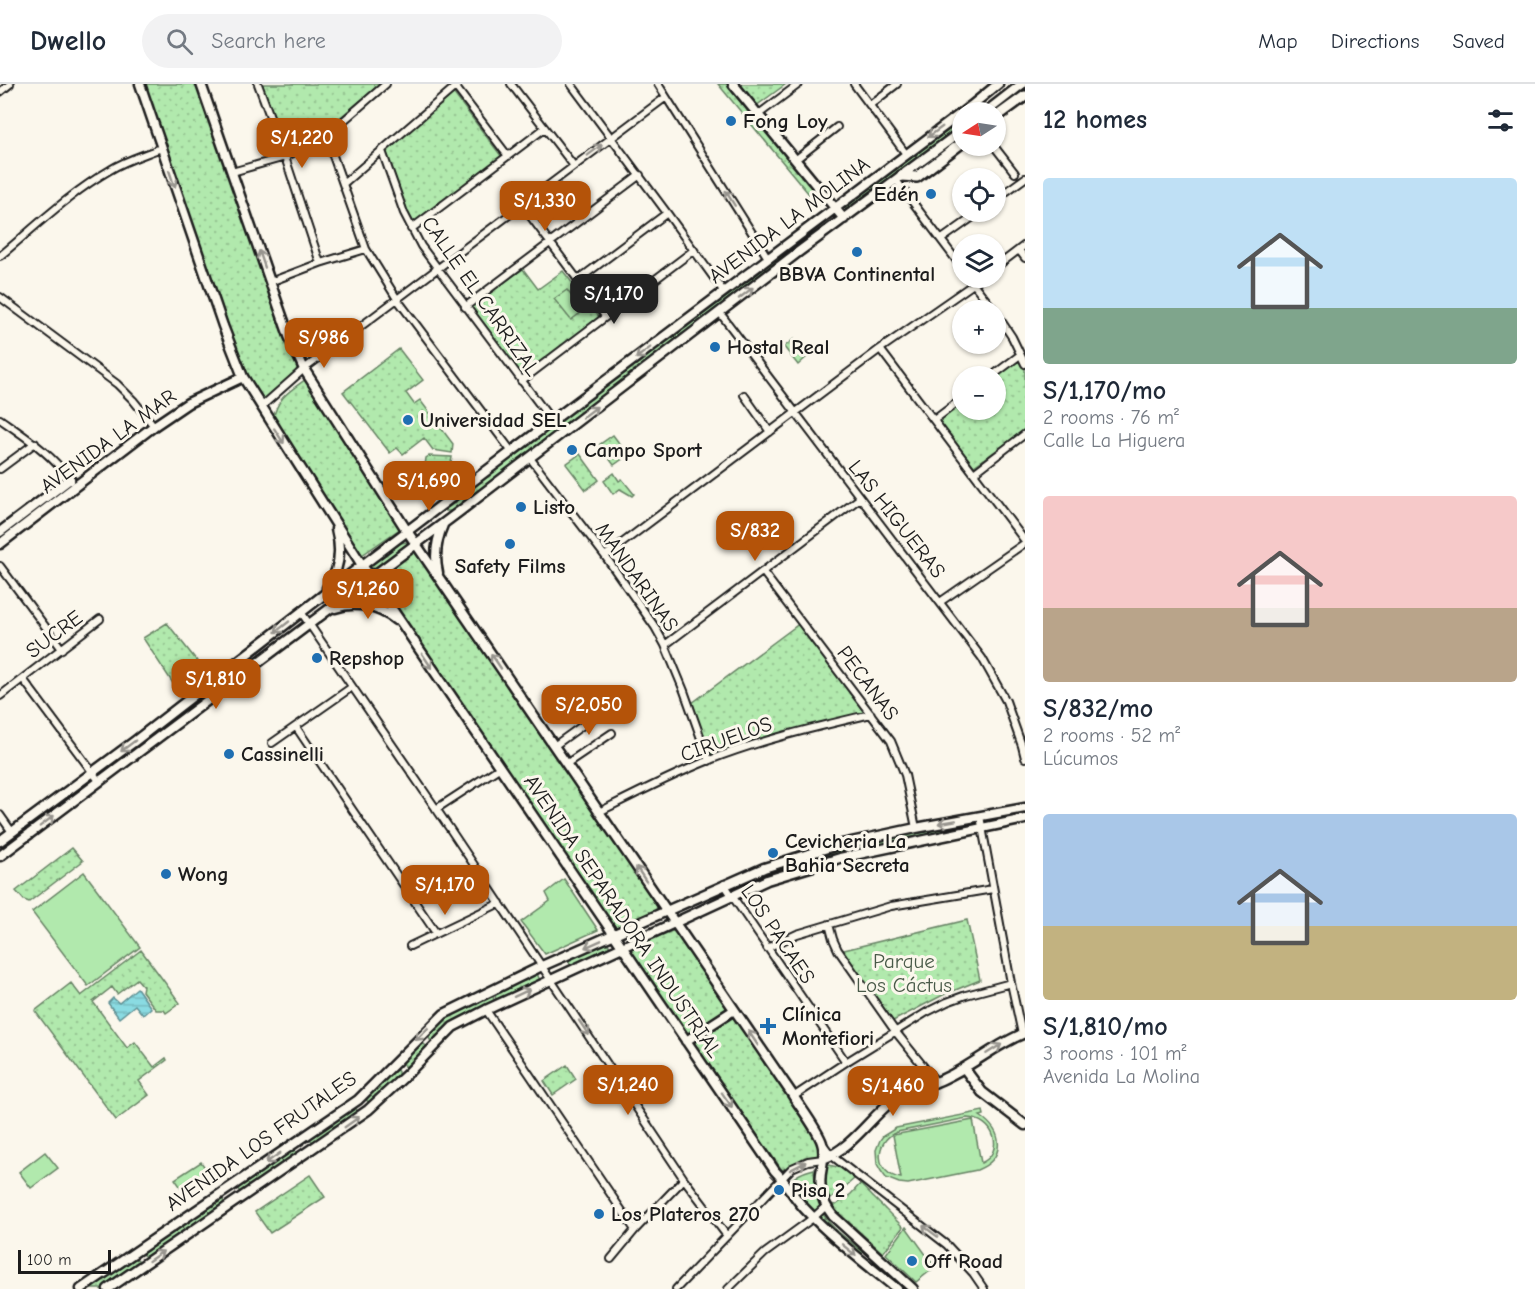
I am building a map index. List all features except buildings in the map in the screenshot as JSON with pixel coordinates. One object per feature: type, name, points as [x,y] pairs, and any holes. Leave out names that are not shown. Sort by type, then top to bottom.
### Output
[{"type":"main road","name":"AVENIDA SEPARADORA INDUSTRIAL","points":[[140,84],[223,326],[243,377],[261,407],[370,578],[788,1189],[831,1235],[897,1289]]},
{"type":"main road","name":"AVENIDA SEPARADORA INDUSTRIAL","points":[[201,84],[289,336],[304,369],[416,544],[794,1097],[823,1143],[827,1157],[821,1173],[820,1192],[825,1207]]},
{"type":"main road","points":[[733,84],[844,219]]},
{"type":"main road","name":"AVENIDA LA MOLINA","points":[[978,102],[998,84]]},
{"type":"main road","points":[[998,102],[1022,84]]},
{"type":"main road","points":[[1002,99],[1025,94]]},
{"type":"main road","points":[[1006,109],[1025,94]]},
{"type":"main road","name":"AVENIDA LA MOLINA","points":[[0,841],[906,153],[952,121]]},
{"type":"main road","name":"AVENIDA LA MOLINA","points":[[0,856],[952,138]]},
{"type":"main road","points":[[899,178],[917,177],[952,150]]},
{"type":"main road","points":[[823,217],[831,228]]},
{"type":"main road","points":[[789,243],[796,243],[797,253]]},
{"type":"main road","name":"AVENIDA LA MAR","points":[[0,532],[188,403],[243,377]]},
{"type":"main road","name":"AVENIDA LA MAR","points":[[0,544],[73,483]]},
{"type":"main road","points":[[454,515],[446,514],[442,510],[456,494]]},
{"type":"main road","points":[[318,599],[332,581],[339,562],[339,541],[332,518]]},
{"type":"main road","points":[[439,577],[436,566],[436,544],[444,523]]},
{"type":"main road","points":[[326,612],[351,604],[364,605],[388,614],[408,632]]},
{"type":"main road","points":[[228,669],[236,679]]},
{"type":"main road","points":[[147,731],[154,740]]},
{"type":"main road","name":"AVENIDA LOS FRUTALES","points":[[81,1289],[358,1100],[444,1014],[542,966],[764,868],[837,845],[1025,808]]},
{"type":"main road","name":"AVENIDA LOS FRUTALES","points":[[108,1289],[368,1110],[453,1027],[486,1010],[767,880],[840,858],[1025,819]]},
{"type":"main road","points":[[686,1041],[734,1010]]},
{"type":"main road","points":[[827,1157],[852,1140],[873,1117],[896,1098],[964,1068],[998,1046],[1024,1033]]},
{"type":"main road","points":[[964,1068],[982,1092],[1025,1125]]},
{"type":"main road","points":[[825,1207],[832,1216],[913,1289]]},
{"type":"main road","points":[[875,1271],[879,1281],[888,1289]]},
{"type":"street","points":[[0,92],[10,84]]},
{"type":"street","points":[[258,84],[320,263]]},
{"type":"street","points":[[232,172],[285,157],[326,136],[386,84]]},
{"type":"street","points":[[511,84],[574,166]]},
{"type":"street","points":[[571,84],[724,292]]},
{"type":"street","points":[[658,84],[768,258]]},
{"type":"street","points":[[759,114],[799,84]]},
{"type":"street","points":[[854,84],[906,153]]},
{"type":"street","points":[[870,105],[897,84]]},
{"type":"street","points":[[343,184],[454,85],[508,156]]},
{"type":"street","points":[[261,407],[304,369],[666,97]]},
{"type":"street","points":[[795,160],[837,127]]},
{"type":"street","points":[[411,229],[545,128]]},
{"type":"street","points":[[326,136],[366,249],[397,299],[512,452]]},
{"type":"street","points":[[0,256],[101,176],[122,164],[161,148]]},
{"type":"street","name":"CALLE EL CARRIZAL","points":[[381,151],[411,229],[437,269],[552,422]]},
{"type":"street","points":[[1002,156],[1015,173]]},
{"type":"street","points":[[465,307],[640,175]]},
{"type":"street","points":[[899,178],[952,253]]},
{"type":"street","points":[[1006,192],[1025,178]]},
{"type":"street","points":[[522,205],[605,316]]},
{"type":"street","points":[[578,280],[667,213]]},
{"type":"street","points":[[942,239],[966,222]]},
{"type":"street","points":[[1006,260],[1025,245]]},
{"type":"street","points":[[270,282],[366,249]]},
{"type":"street","points":[[521,381],[694,250]]},
{"type":"street","points":[[1019,250],[1025,258]]},
{"type":"street","points":[[605,556],[880,349],[968,288]]},
{"type":"street","points":[[0,297],[117,384],[154,426]]},
{"type":"street","name":"LAS HIGUERAS","points":[[720,313],[982,658],[1006,701],[1023,746],[1025,758]]},
{"type":"street","points":[[1006,328],[1025,364]]},
{"type":"street","points":[[880,349],[1025,542],[940,602]]},
{"type":"street","points":[[1005,366],[1020,355]]},
{"type":"street","points":[[744,395],[770,432]]},
{"type":"street","points":[[934,420],[952,406]]},
{"type":"street","points":[[0,419],[51,456],[73,483]]},
{"type":"street","points":[[974,473],[1025,434]]},
{"type":"street","points":[[0,469],[35,443]]},
{"type":"street","name":"MANDARINAS","points":[[530,458],[644,609],[665,645],[709,760]]},
{"type":"street","points":[[665,645],[860,498]]},
{"type":"street","points":[[0,566],[62,649]]},
{"type":"street","name":"PECANAS","points":[[763,572],[891,741],[905,775],[916,828]]},
{"type":"street","points":[[301,612],[500,903],[684,1179],[727,1236]]},
{"type":"street","name":"SUCRE","points":[[0,696],[100,619]]},
{"type":"street","points":[[22,679],[99,781]]},
{"type":"street","points":[[272,743],[352,687]]},
{"type":"street","points":[[554,746],[601,712]]},
{"type":"street","name":"CIRUELOS","points":[[599,812],[709,760],[772,739],[871,714]]},
{"type":"street","points":[[296,727],[436,933]]},
{"type":"street","points":[[566,764],[612,733]]},
{"type":"street","points":[[436,809],[500,768]]},
{"type":"street","points":[[0,815],[12,832]]},
{"type":"street","points":[[980,816],[1011,983],[1024,1033]]},
{"type":"street","name":"LOS PACAES","points":[[724,884],[846,1062]]},
{"type":"street","points":[[767,948],[797,934],[891,906],[993,889]]},
{"type":"street","points":[[410,946],[500,903]]},
{"type":"street","points":[[829,924],[838,950],[895,1031],[936,1082]]},
{"type":"street","points":[[794,1097],[895,1031],[947,1002],[1011,983]]},
{"type":"street","points":[[486,1010],[635,1230]]},
{"type":"street","points":[[676,1289],[792,1167],[827,1157],[947,1245],[973,1273],[984,1289]]},
{"type":"street","points":[[610,1259],[684,1179]]},
{"type":"street","points":[[728,1289],[765,1253],[825,1207]]},
{"type":"green space","points":[[145,84],[197,84],[283,335],[297,368],[295,375],[268,399],[261,399],[239,356]]},
{"type":"green space","points":[[261,84],[380,84],[324,131],[286,152]]},
{"type":"green space","points":[[718,84],[728,84],[824,201],[818,205]]},
{"type":"green space","points":[[738,84],[786,84],[756,106]]},
{"type":"green space","points":[[454,94],[502,157],[412,224],[383,154]]},
{"type":"green space","points":[[952,128],[952,133],[847,211],[844,207]]},
{"type":"green space","points":[[790,246],[794,249],[793,251],[452,511],[446,511],[456,500]]},
{"type":"green space","points":[[523,269],[538,289],[563,271],[599,317],[523,376],[470,308]]},
{"type":"green space","points":[[567,290],[583,311],[571,320],[554,299]]},
{"type":"green space","points":[[794,339],[808,356],[798,365],[784,347]]},
{"type":"green space","points":[[399,349],[423,380],[406,393],[414,404],[420,400],[453,444],[452,453],[433,450],[424,438],[403,454],[397,448],[390,453],[343,392]]},
{"type":"green space","points":[[1017,361],[1020,361],[1025,369],[1025,430],[974,466],[939,421],[952,411],[952,420],[1006,420],[1006,369]]},
{"type":"green space","points":[[306,379],[401,528],[362,555],[273,420],[280,401]]},
{"type":"green space","points":[[613,435],[628,455],[614,465],[599,445]]},
{"type":"green space","points":[[580,454],[599,480],[586,490],[566,464]]},
{"type":"green space","points":[[429,456],[452,457],[450,469],[433,481],[423,468]]},
{"type":"green space","points":[[614,473],[619,481],[622,479],[634,494],[632,496],[620,489],[613,494],[604,481]]},
{"type":"green space","points":[[401,543],[409,543],[372,571],[374,562]]},
{"type":"green space","points":[[416,548],[657,905],[656,912],[616,929],[613,927],[376,579]]},
{"type":"green space","points":[[167,623],[204,670],[178,691],[143,638]]},
{"type":"green space","points":[[800,623],[868,713],[711,758],[692,703]]},
{"type":"green space","points":[[974,821],[977,823],[976,826],[766,876],[732,890],[730,888],[765,871],[840,848]]},
{"type":"green space","points":[[72,848],[83,861],[29,902],[24,900],[16,891]]},
{"type":"green space","points":[[84,872],[140,947],[88,986],[32,912]]},
{"type":"green space","points":[[564,879],[598,930],[545,954],[521,922],[550,901],[546,893]]},
{"type":"green space","name":"Parque Los Cáctus","points":[[967,920],[980,980],[943,995],[893,1021],[840,951]]},
{"type":"green space","points":[[672,931],[676,932],[786,1093],[821,1148],[819,1156],[805,1157],[782,1170],[628,949]]},
{"type":"green space","points":[[606,941],[611,948],[571,966],[568,959]]},
{"type":"green space","points":[[141,950],[180,1003],[166,1013],[164,1010],[156,1010],[142,991],[143,986],[137,979],[117,994],[112,987],[93,1002],[127,1048],[135,1042],[154,1067],[166,1058],[167,1060],[139,1081],[149,1095],[116,1120],[35,1011],[71,983],[81,996]]},
{"type":"green space","points":[[537,973],[540,981],[496,1002],[495,993]]},
{"type":"green space","points":[[493,994],[494,1003],[450,1024],[435,1040],[430,1040],[428,1035],[449,1015]]},
{"type":"green space","points":[[420,1044],[426,1046],[426,1050],[408,1067],[404,1066],[403,1061]]},
{"type":"green space","points":[[567,1065],[576,1079],[553,1095],[544,1081]]},
{"type":"green space","points":[[397,1070],[398,1077],[372,1102],[368,1102],[367,1097],[392,1072]]},
{"type":"green space","points":[[355,1108],[360,1114],[314,1144],[310,1139]]},
{"type":"green space","points":[[983,1111],[984,1115],[980,1116],[988,1122],[997,1137],[997,1152],[993,1159],[977,1170],[908,1184],[899,1183],[886,1178],[881,1171],[877,1164],[876,1150],[883,1136],[896,1128]],"holes":[[[967,1118],[977,1120],[990,1130],[994,1144],[993,1151],[981,1163],[973,1120],[893,1135],[901,1178],[892,1176],[882,1164],[880,1157],[884,1143],[889,1136],[897,1132]]]},
{"type":"green space","points":[[295,1150],[297,1155],[241,1194],[237,1188]]},
{"type":"green space","points":[[45,1152],[58,1168],[31,1188],[19,1172]]},
{"type":"green space","points":[[201,1162],[213,1179],[187,1196],[175,1179]]},
{"type":"green space","points":[[829,1165],[841,1168],[854,1176],[854,1179],[831,1199],[824,1196],[822,1184],[826,1167]]},
{"type":"green space","points":[[814,1169],[817,1196],[825,1218],[863,1252],[860,1256],[821,1222],[787,1184],[799,1174]]},
{"type":"green space","points":[[310,1175],[325,1197],[270,1233],[255,1212]]},
{"type":"green space","points":[[860,1184],[903,1227],[883,1253],[829,1204],[836,1205]]},
{"type":"green space","points":[[221,1198],[224,1204],[148,1257],[143,1255],[143,1250]]},
{"type":"green space","name":"Off Road","points":[[906,1227],[935,1267],[916,1282],[886,1254]]},
{"type":"green space","points":[[134,1258],[138,1260],[137,1265],[102,1289],[91,1289],[91,1286]]},
{"type":"water","points":[[137,988],[151,1008],[143,1015],[135,1005],[119,1018],[108,1003],[113,998],[119,1003]]},
{"type":"place","name":"Fong Loy","points":[[731,121]]},
{"type":"place","name":"Edén","points":[[931,194]]},
{"type":"place","name":"BBVA Continental","points":[[857,252]]},
{"type":"place","name":"Hostal Real","points":[[715,347]]},
{"type":"place","name":"Universidad SEL","points":[[408,420]]},
{"type":"place","name":"Campo Sport","points":[[572,450]]},
{"type":"place","name":"Listo","points":[[521,507]]},
{"type":"place","name":"Safety Films","points":[[510,544]]},
{"type":"place","name":"Repshop","points":[[317,658]]},
{"type":"place","name":"Cassinelli","points":[[229,754]]},
{"type":"place","name":"Cevicheria La Bahia Secreta","points":[[773,853]]},
{"type":"place","name":"Wong","points":[[166,874]]},
{"type":"place","name":"Clínica Montefiori","points":[[768,1026]]},
{"type":"place","name":"Pisa 2","points":[[779,1190]]},
{"type":"place","name":"Los Plateros 270","points":[[599,1214]]},
{"type":"place","name":"Off Road","points":[[912,1261]]}]
